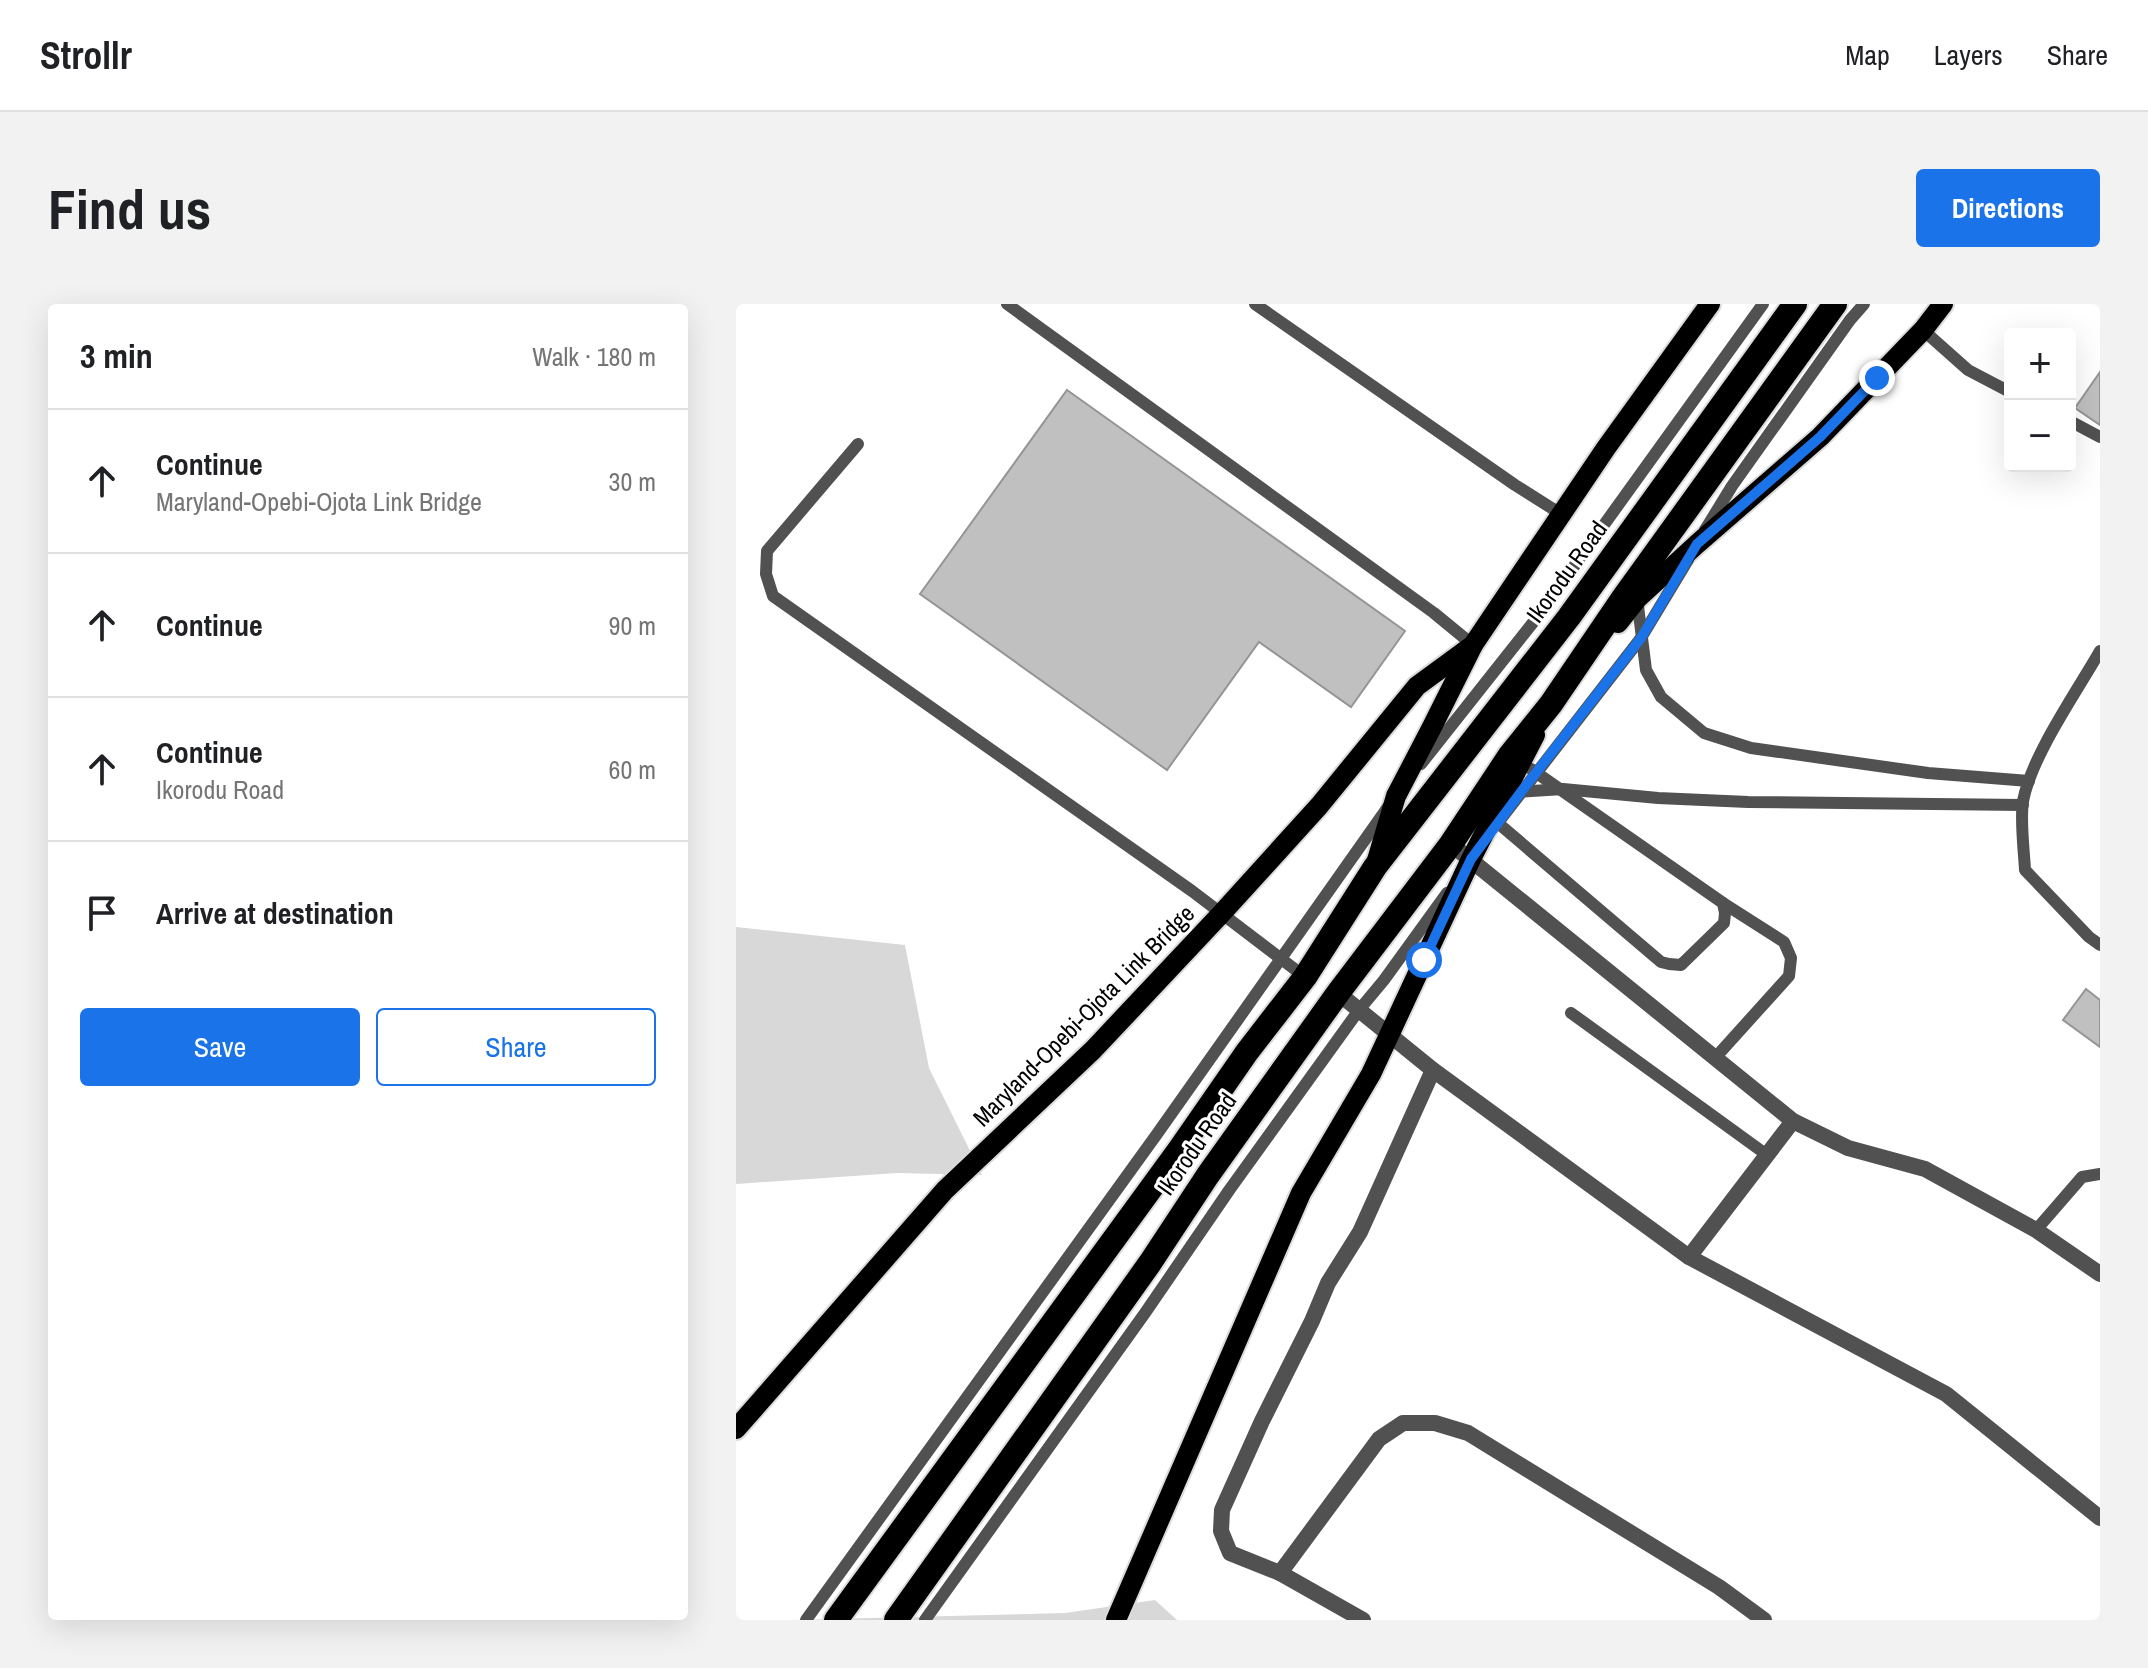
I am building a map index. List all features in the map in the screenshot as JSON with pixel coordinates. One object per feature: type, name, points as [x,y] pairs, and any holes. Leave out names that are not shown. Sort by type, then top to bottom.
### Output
[{"type":"highway","name":"Ikorodu Road","points":[[836,1620],[1247,1052],[1305,977],[1375,867],[1569,617],[1795,304]]},
{"type":"highway","name":"Ikorodu Road","points":[[896,1620],[1338,993],[1451,844],[1496,804],[1523,763],[1551,704],[1637,590],[1835,304]]},
{"type":"main road","name":"Ikorodu Road","points":[[1375,867],[1396,796],[1473,645],[1606,448],[1710,304]]},
{"type":"main road","name":"Ikorodu Road","points":[[1637,590],[1697,544],[1820,437],[1923,330],[1943,304]]},
{"type":"main road","name":"Maryland-Opebi-Ojota Link Bridge","points":[[736,1429],[945,1190],[1093,1050],[1221,914],[1319,806],[1417,686],[1473,645]]},
{"type":"main road","points":[[1116,1620],[1301,1193],[1371,1074],[1496,804]]},
{"type":"street","points":[[1451,844],[1793,1121],[1848,1148],[1925,1169],[2036,1230],[2100,1274]]},
{"type":"street","points":[[1338,993],[1433,1070],[1689,1257],[1946,1394],[2100,1518]]},
{"type":"street","points":[[1363,1620],[1280,1573],[1230,1553],[1221,1531],[1222,1510],[1328,1283],[1360,1232],[1433,1070]]},
{"type":"street","points":[[1689,1257],[1793,1121]]},
{"type":"street","points":[[1280,1573],[1379,1439],[1403,1423],[1435,1423],[1468,1433],[1719,1587],[1764,1620]]},
{"type":"lane","points":[[1007,304],[1434,613],[1473,645]]},
{"type":"lane","points":[[1255,304],[1561,514]]},
{"type":"lane","points":[[806,1620],[1157,1134],[1396,796],[1539,615],[1763,304]]},
{"type":"lane","points":[[1496,804],[1523,763],[1641,638],[1732,486],[1864,304]]},
{"type":"lane","points":[[1923,330],[1968,370],[2004,389]]},
{"type":"lane","points":[[2076,424],[2100,437]]},
{"type":"lane","points":[[858,444],[767,551],[766,574],[773,596],[1192,891],[1305,977]]},
{"type":"lane","points":[[1637,590],[1646,670],[1661,697],[1704,733],[1751,748],[1928,773],[2029,781]]},
{"type":"lane","points":[[2100,651],[2046,745],[2029,781],[2023,805],[2025,870],[2100,945]]},
{"type":"lane","points":[[1523,763],[1784,942],[1791,958],[1789,976],[1715,1058]]},
{"type":"lane","points":[[1496,804],[1563,789],[1748,802],[2023,805]]},
{"type":"lane","points":[[1496,804],[1661,962],[1681,965],[1724,923],[1723,903]]},
{"type":"lane","points":[[925,1620],[1230,1189],[1471,859]]},
{"type":"lane","points":[[1571,1013],[1767,1155]]},
{"type":"lane","points":[[2036,1230],[2082,1177],[2100,1174]]},
{"type":"shaded area","points":[[736,927],[905,945],[929,1068],[982,1175],[897,1173],[736,1184]]},
{"type":"shaded area","points":[[1155,1600],[1177,1620],[793,1620],[1065,1613]]},
{"type":"building","points":[[2100,372],[2100,425],[2076,407]]},
{"type":"building","points":[[1067,390],[1405,631],[1351,707],[1259,642],[1167,770],[920,594]]},
{"type":"building","points":[[2086,989],[2100,1000],[2100,1047],[2063,1020]]},
{"type":"route","points":[[1424,960],[1471,859],[1641,638],[1697,544],[1820,437],[1877,378]]}]
